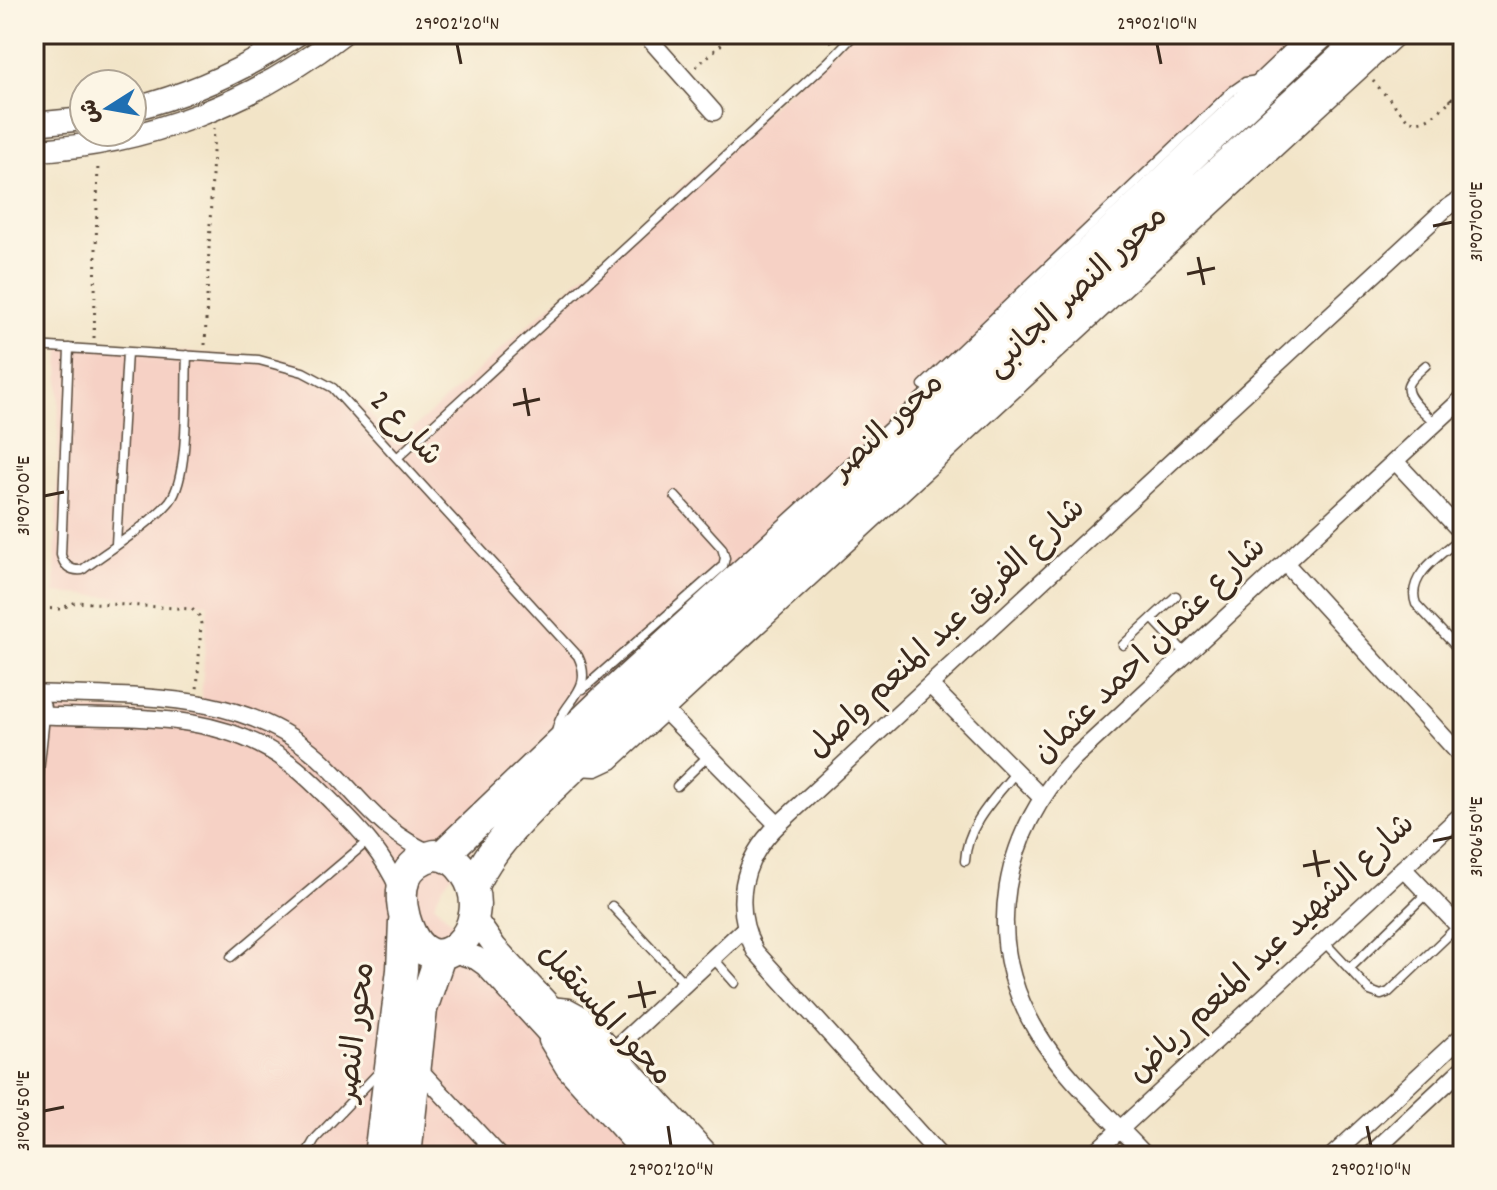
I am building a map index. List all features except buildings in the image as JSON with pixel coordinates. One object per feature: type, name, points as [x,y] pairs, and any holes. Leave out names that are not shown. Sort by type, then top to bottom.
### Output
[{"type":"highway","name":"محور النصر","points":[[439,855],[479,820],[565,757],[1320,34]]},
{"type":"highway","name":"محور النصر","points":[[929,408],[1352,69],[1368,34]]},
{"type":"highway","name":"محور النصر","points":[[473,902],[499,843],[565,757]]},
{"type":"highway","points":[[479,820],[499,843]]},
{"type":"highway","points":[[439,855],[459,865],[473,902],[467,936],[447,953],[426,951],[417,944],[402,904],[402,884],[410,867],[417,861],[439,855]]},
{"type":"highway","name":"محور النصر","points":[[402,904],[406,1156]]},
{"type":"highway","name":"محور النصر","points":[[379,1156],[403,1062],[447,953]]},
{"type":"street","points":[[148,104],[214,80],[258,59],[298,34]]},
{"type":"street","points":[[148,131],[215,108],[271,81],[342,34]]},
{"type":"street","points":[[645,34],[714,112]]},
{"type":"street","name":"محور النصر الجانبى","points":[[565,757],[596,768],[606,765],[1352,69],[1400,34]]},
{"type":"street","points":[[34,124],[68,121]]},
{"type":"street","points":[[34,150],[68,146]]},
{"type":"street","name":"شارع الفريق عبد المنعم واصل","points":[[940,1156],[762,962],[745,928],[741,904],[747,868],[758,847],[778,825],[1432,221],[1463,197]]},
{"type":"street","name":"شارع عثمان احمد عثمان","points":[[1146,1156],[1051,1054],[1036,1031],[1014,981],[1005,927],[1010,872],[1028,821],[1041,797],[1075,757],[1463,398]]},
{"type":"street","points":[[1395,461],[1463,535]]},
{"type":"street","points":[[1285,563],[1463,758]]},
{"type":"street","points":[[930,685],[1041,797]]},
{"type":"street","points":[[34,781],[39,693],[197,702],[242,712],[280,729],[319,758],[390,831],[412,845],[439,855]]},
{"type":"street","points":[[665,711],[778,825]]},
{"type":"street","points":[[38,715],[182,720],[233,732],[269,749],[303,773],[370,840],[384,859],[402,904]]},
{"type":"street","name":"شارع الشهيد عبد المنعم رياض","points":[[1120,1129],[1463,813]]},
{"type":"street","points":[[1403,868],[1461,929]]},
{"type":"street","name":"محور المستقبل","points":[[473,902],[495,947],[544,1013],[661,1156]]},
{"type":"street","points":[[615,1049],[745,928]]},
{"type":"street","name":"محور المستقبل","points":[[447,953],[476,958],[544,1013],[690,1156]]},
{"type":"street","points":[[643,1156],[564,1069],[549,1047],[544,1013],[579,1011],[713,1156]]},
{"type":"street","points":[[1332,1156],[1463,1035]]},
{"type":"street","points":[[403,1062],[500,1156]]},
{"type":"street","points":[[1369,1156],[1463,1068]]},
{"type":"street","points":[[1091,1156],[1120,1129]]},
{"type":"lane","points":[[397,458],[817,73],[855,34]]},
{"type":"lane","name":"شارع 2","points":[[34,346],[273,362],[333,388],[578,656],[584,670],[581,691]]},
{"type":"lane","points":[[69,348],[61,555],[71,569],[82,570],[162,509],[180,482],[187,355]]},
{"type":"lane","points":[[116,544],[127,352]]},
{"type":"lane","points":[[1426,365],[1407,389],[1436,423]]},
{"type":"lane","points":[[565,757],[560,717],[581,691],[723,566],[725,558],[722,548],[675,496]]},
{"type":"lane","points":[[1463,535],[1418,577],[1413,593],[1416,604],[1463,654]]},
{"type":"lane","points":[[1123,645],[1176,596]]},
{"type":"lane","points":[[1152,618],[1186,654]]},
{"type":"lane","points":[[677,786],[709,755]]},
{"type":"lane","points":[[965,861],[973,828],[1016,772]]},
{"type":"lane","points":[[231,957],[370,840]]},
{"type":"lane","points":[[1349,969],[1427,893]]},
{"type":"lane","points":[[612,906],[685,984]]},
{"type":"lane","points":[[1324,941],[1377,995],[1385,994],[1461,929]]},
{"type":"lane","points":[[713,958],[735,983]]},
{"type":"lane","points":[[305,1156],[315,1139],[403,1062]]},
{"type":"path","points":[[684,78],[733,34]]},
{"type":"path","points":[[1352,69],[1414,123],[1429,119],[1463,87]]},
{"type":"path","points":[[1450,99],[1463,114]]},
{"type":"path","points":[[204,356],[215,108]]},
{"type":"path","points":[[94,350],[99,148]]},
{"type":"path","points":[[34,608],[63,609],[76,602],[192,609],[199,616],[201,624],[197,702]]},
{"type":"shaded area","points":[[851,34],[1346,34],[479,840],[442,887],[434,904],[534,1002],[675,1156],[34,1156],[34,707],[200,714],[208,603],[55,593],[60,344],[285,359],[313,369],[339,384],[363,405],[395,445]]}]
